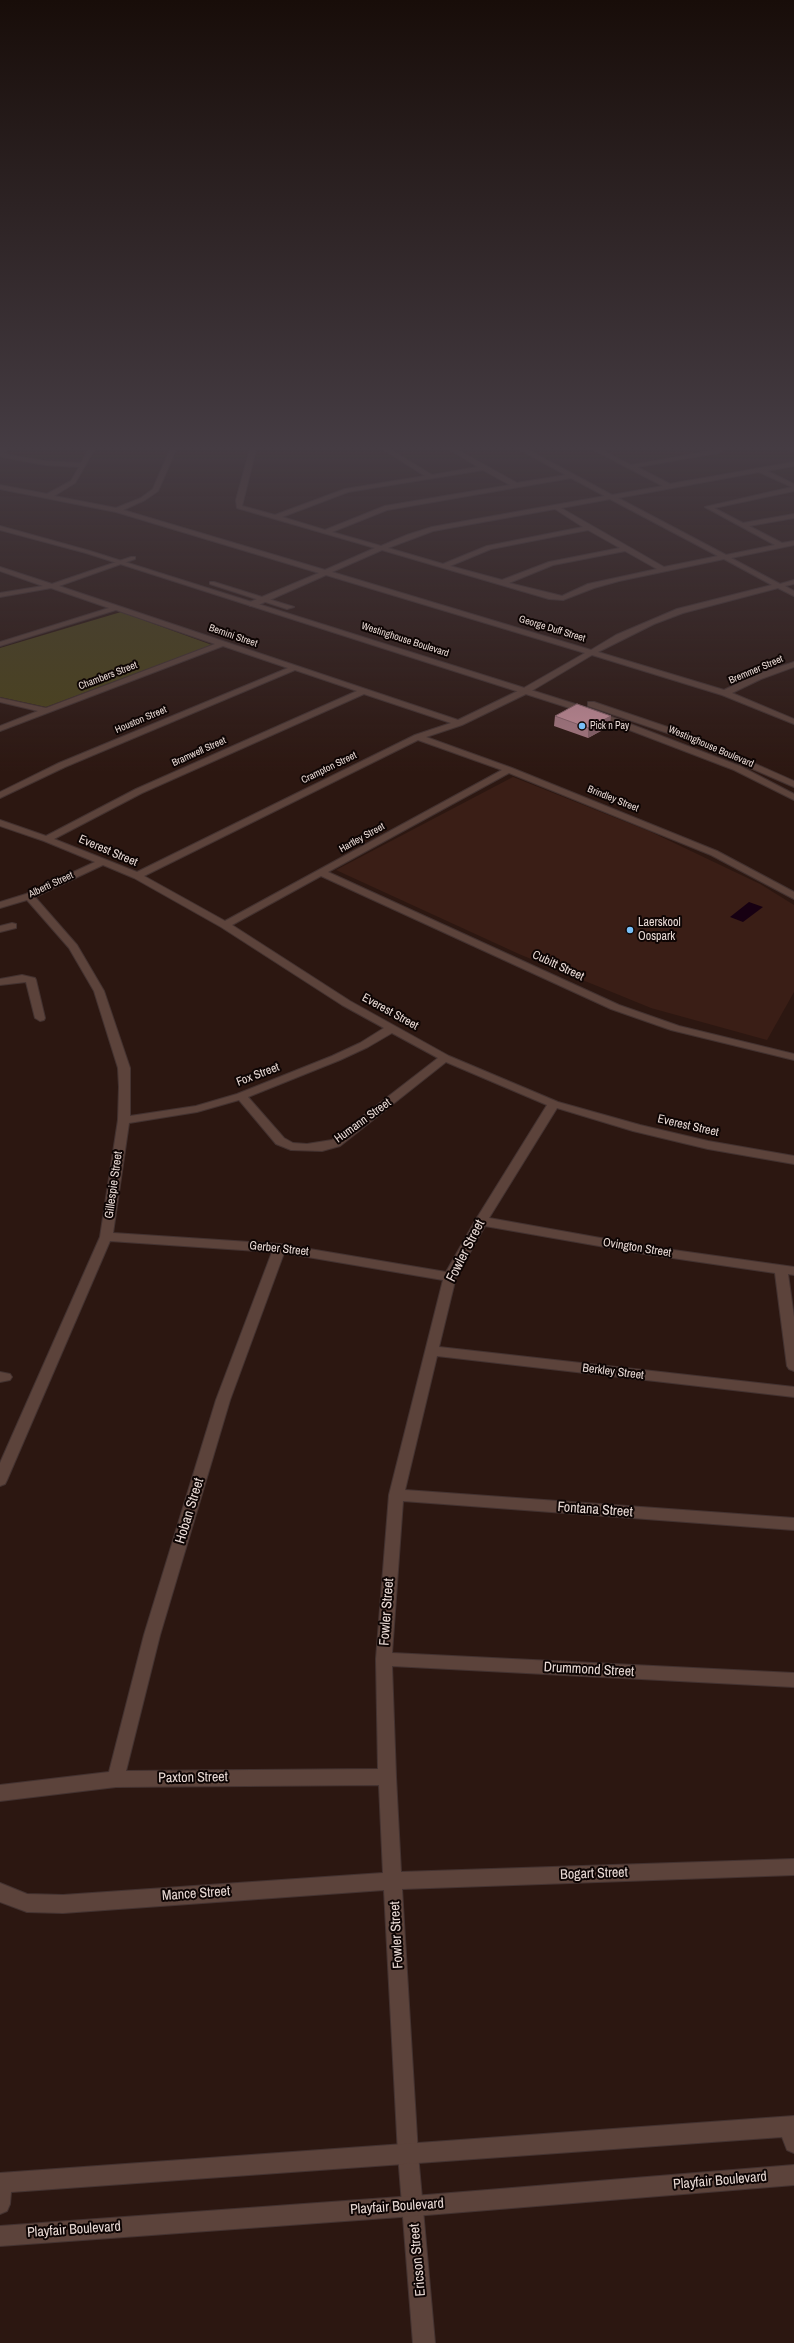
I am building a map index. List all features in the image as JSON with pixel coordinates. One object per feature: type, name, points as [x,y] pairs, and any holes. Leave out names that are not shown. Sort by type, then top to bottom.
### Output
[{"type":"street","name":"Westinghouse Boulevard","points":[[95,554],[525,691],[666,739],[737,768],[794,797]]},
{"type":"street","points":[[121,554],[296,609]]},
{"type":"street","name":"George Duff Street","points":[[264,554],[594,652],[725,693],[794,722]]},
{"type":"street","points":[[253,604],[370,554]]},
{"type":"street","points":[[401,554],[560,598],[601,583],[742,554]]},
{"type":"street","points":[[443,566],[471,554]]},
{"type":"street","points":[[502,583],[551,563],[597,554]]},
{"type":"street","points":[[636,554],[664,570]]},
{"type":"street","points":[[718,554],[794,594]]},
{"type":"street","points":[[0,595],[53,586],[133,558]]},
{"type":"street","name":"Bernini Street","points":[[0,569],[224,643],[292,668],[459,724]]},
{"type":"street","name":"Crampton Street","points":[[137,876],[418,736],[459,724],[525,691],[619,637],[667,615],[794,582]]},
{"type":"street","points":[[0,644],[117,608]]},
{"type":"street","name":"Westinghouse Boulevard","points":[[326,619],[662,727],[744,760],[794,784]]},
{"type":"street","name":"Chambers Street","points":[[0,729],[224,643]]},
{"type":"street","name":"Bremmer Street","points":[[725,693],[758,677],[794,664]]},
{"type":"street","name":"Houston Street","points":[[0,795],[62,765],[292,668]]},
{"type":"street","name":"Bramwell Street","points":[[47,839],[139,791],[362,692]]},
{"type":"street","points":[[0,700],[47,711]]},
{"type":"street","name":"Brindley Street","points":[[418,736],[658,829],[769,881],[794,896]]},
{"type":"street","name":"Hartley Street","points":[[225,925],[509,770]]},
{"type":"street","name":"Everest Street","points":[[0,823],[47,839],[137,876],[225,925],[346,1003],[445,1058],[554,1104],[637,1128],[701,1143],[794,1160]]},
{"type":"street","name":"Alberti Street","points":[[0,905],[29,896],[102,862]]},
{"type":"street","name":"Cubitt Street","points":[[322,872],[615,1007],[675,1028],[794,1057]]},
{"type":"street","name":"Gillespie Street","points":[[0,1480],[106,1237],[124,1120],[124,1068],[99,991],[73,947],[29,896]]},
{"type":"street","points":[[0,928],[12,926]]},
{"type":"street","points":[[0,982],[22,978],[31,980],[40,1018]]},
{"type":"street","name":"Fox Street","points":[[124,1120],[191,1111],[241,1096],[336,1058],[364,1045],[392,1028]]},
{"type":"street","name":"Humann Street","points":[[241,1096],[280,1141],[291,1146],[307,1148],[322,1147],[336,1143],[445,1058]]},
{"type":"street","name":"Fowler Street","points":[[408,2154],[394,1881],[387,1777],[384,1659],[396,1495],[450,1277],[481,1221],[554,1104]]},
{"type":"street","name":"Ovington Street","points":[[481,1221],[645,1250],[788,1270]]},
{"type":"street","name":"Gerber Street","points":[[106,1237],[280,1248],[450,1277]]},
{"type":"street","name":"Hoban Street","points":[[116,1779],[152,1635],[224,1400],[280,1248]]},
{"type":"street","points":[[788,1270],[794,1366]]},
{"type":"street","name":"Berkley Street","points":[[432,1351],[794,1392]]},
{"type":"street","name":"Fontana Street","points":[[396,1495],[794,1524]]},
{"type":"street","name":"Drummond Street","points":[[384,1659],[794,1680]]},
{"type":"street","name":"Paxton Street","points":[[0,1793],[116,1779],[387,1777]]},
{"type":"street","name":"Bogart Street","points":[[394,1881],[794,1867]]},
{"type":"street","name":"Mance Street","points":[[0,1892],[12,1899],[28,1903],[63,1904],[394,1881]]},
{"type":"street","points":[[0,2204],[1,2183],[408,2154],[793,2132]]},
{"type":"street","name":"Ericson Street","points":[[408,2154],[414,2206],[424,2343]]},
{"type":"street","name":"Playfair Boulevard","points":[[0,2236],[414,2206],[794,2175]]},
{"type":"shaded area","points":[[121,612],[212,645],[46,707],[0,697],[0,648]]},
{"type":"shaded area","name":"Laerskool Oospark","points":[[513,777],[651,832],[760,884],[794,905],[794,992],[767,1040],[651,1008],[519,954],[336,870]]},
{"type":"shaded area","points":[[749,902],[763,907],[743,922],[730,917]]},
{"type":"building","points":[[577,704],[611,716],[588,728],[555,716]]},
{"type":"place","name":"Pick n Pay","points":[[582,726]]},
{"type":"place","name":"Laerskool Oospark","points":[[630,930]]}]
